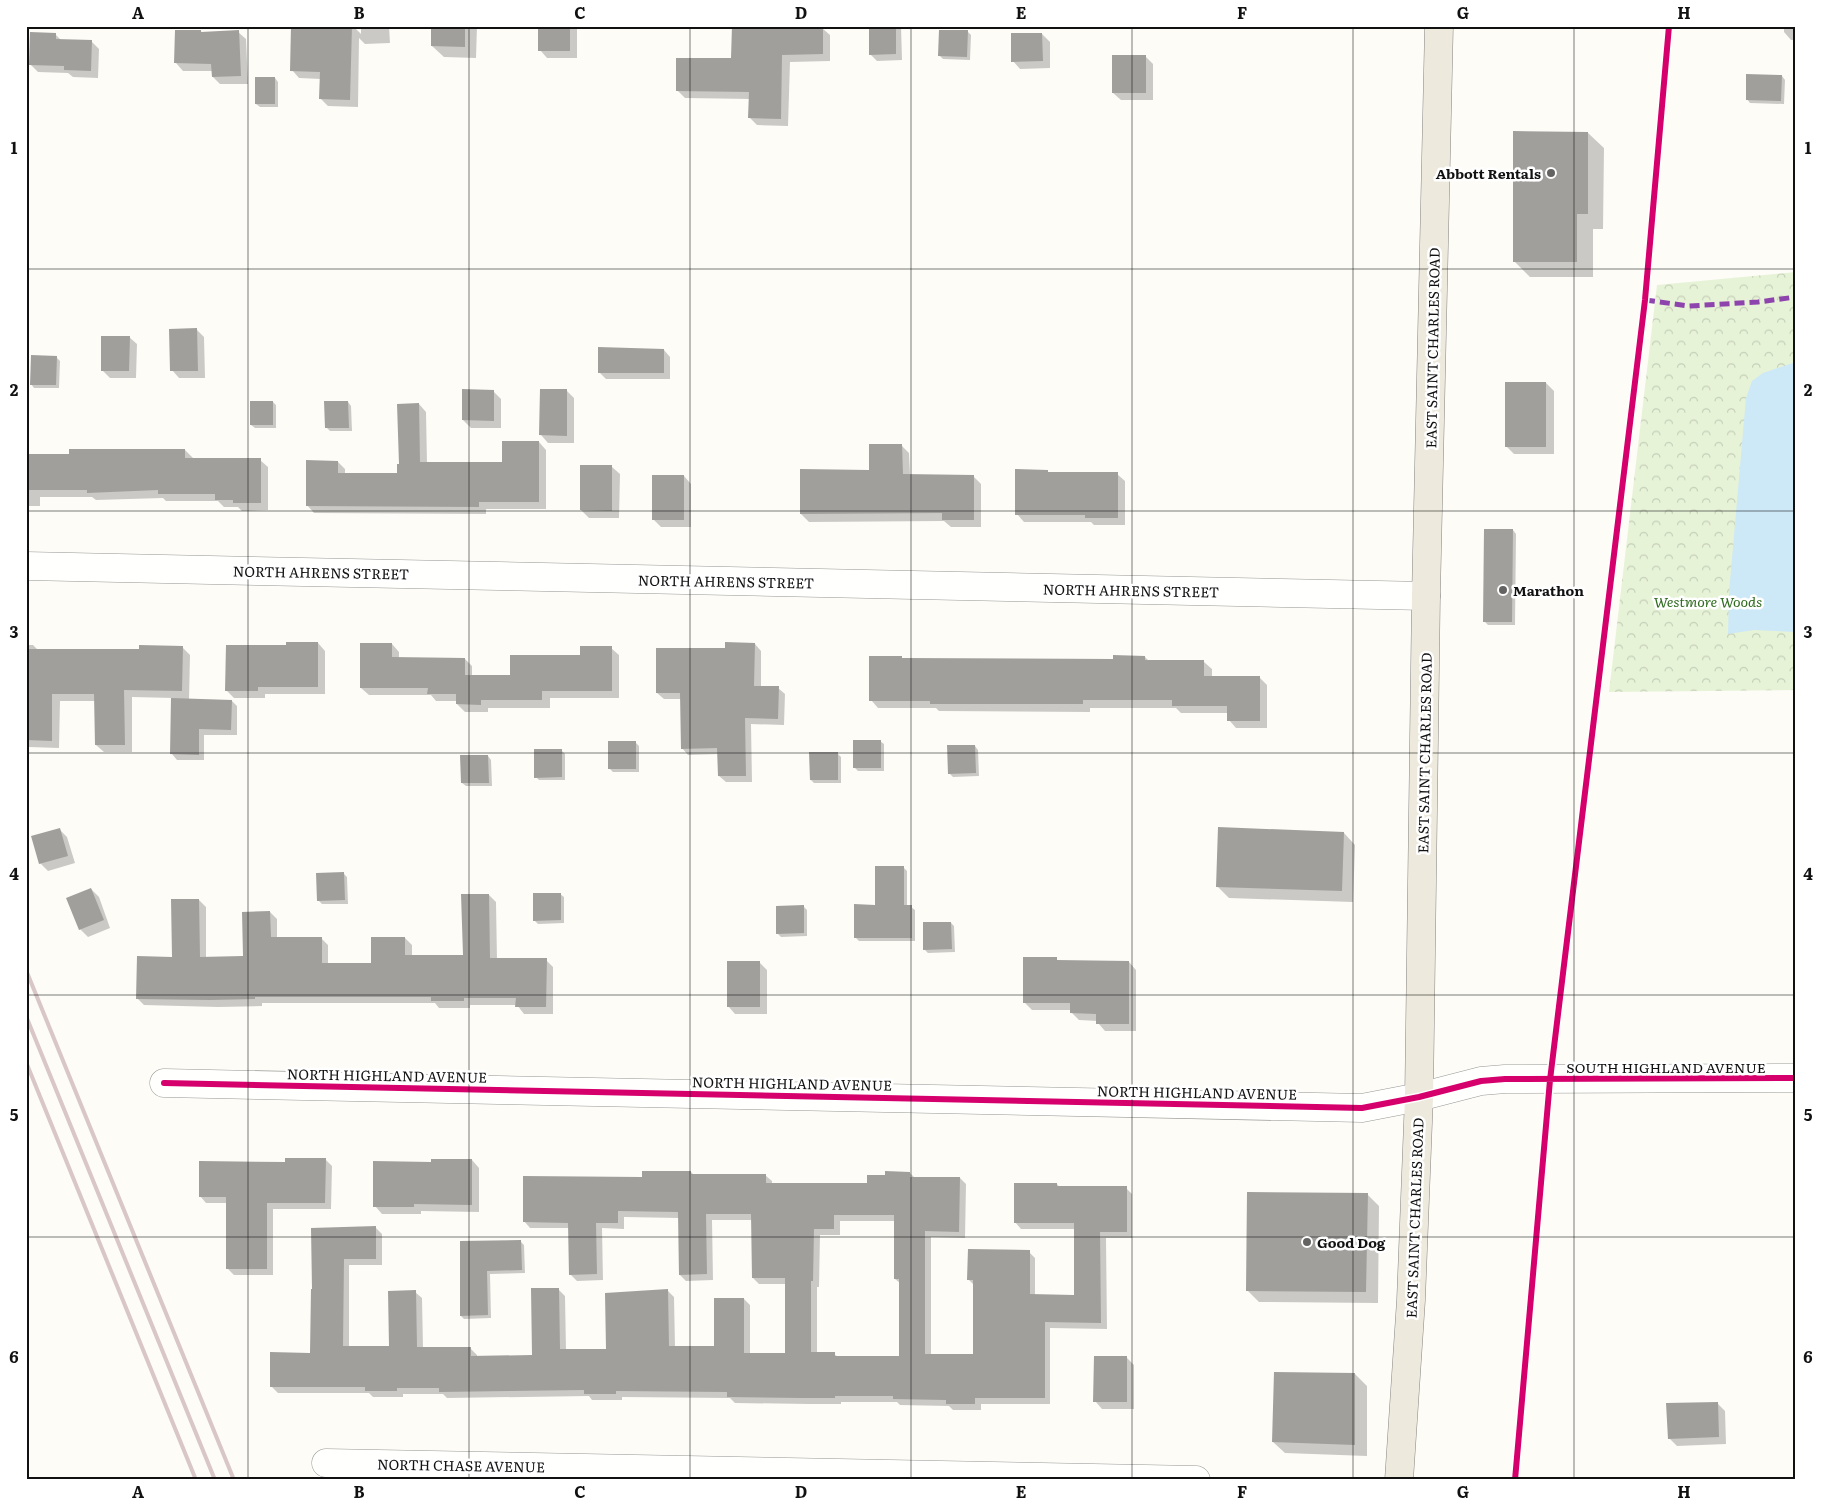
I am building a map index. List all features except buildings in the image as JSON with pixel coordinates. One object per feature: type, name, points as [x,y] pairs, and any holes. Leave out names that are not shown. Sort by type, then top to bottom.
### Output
[{"type":"main road","name":"EAST SAINT CHARLES ROAD","points":[[1399,1480],[1412,1300],[1418,1096],[1426,596],[1439,26]]},
{"type":"street","name":"NORTH AHRENS STREET","points":[[26,566],[1426,596]]},
{"type":"street","name":"SOUTH HIGHLAND AVENUE","points":[[1418,1096],[1481,1081],[1505,1079],[1796,1078]]},
{"type":"street","name":"NORTH HIGHLAND AVENUE","points":[[164,1083],[1362,1108],[1418,1096]]},
{"type":"street","name":"NORTH CHASE AVENUE","points":[[326,1463],[1196,1480]]},
{"type":"green space","name":"Westmore Woods","points":[[1796,272],[1796,690],[1609,692],[1657,285]]},
{"type":"water","points":[[1796,362],[1796,632],[1754,630],[1728,634],[1729,593],[1746,398],[1752,381],[1763,373]]},
{"type":"railway","points":[[26,970],[234,1480]]},
{"type":"railway","points":[[26,1016],[215,1480]]},
{"type":"railway","points":[[26,1062],[196,1480]]},
{"type":"marked path","points":[[1645,300],[1689,306],[1758,302],[1796,297]]},
{"type":"cycle path","points":[[1515,1480],[1550,1080],[1645,300],[1669,26]]},
{"type":"cycle path","points":[[164,1083],[1362,1108],[1419,1097],[1481,1081],[1505,1079],[1796,1078]]},
{"type":"place","name":"Abbott Rentals","points":[[1551,173]]},
{"type":"place","name":"Marathon","points":[[1503,590]]},
{"type":"place","name":"Good Dog","points":[[1307,1242]]}]
